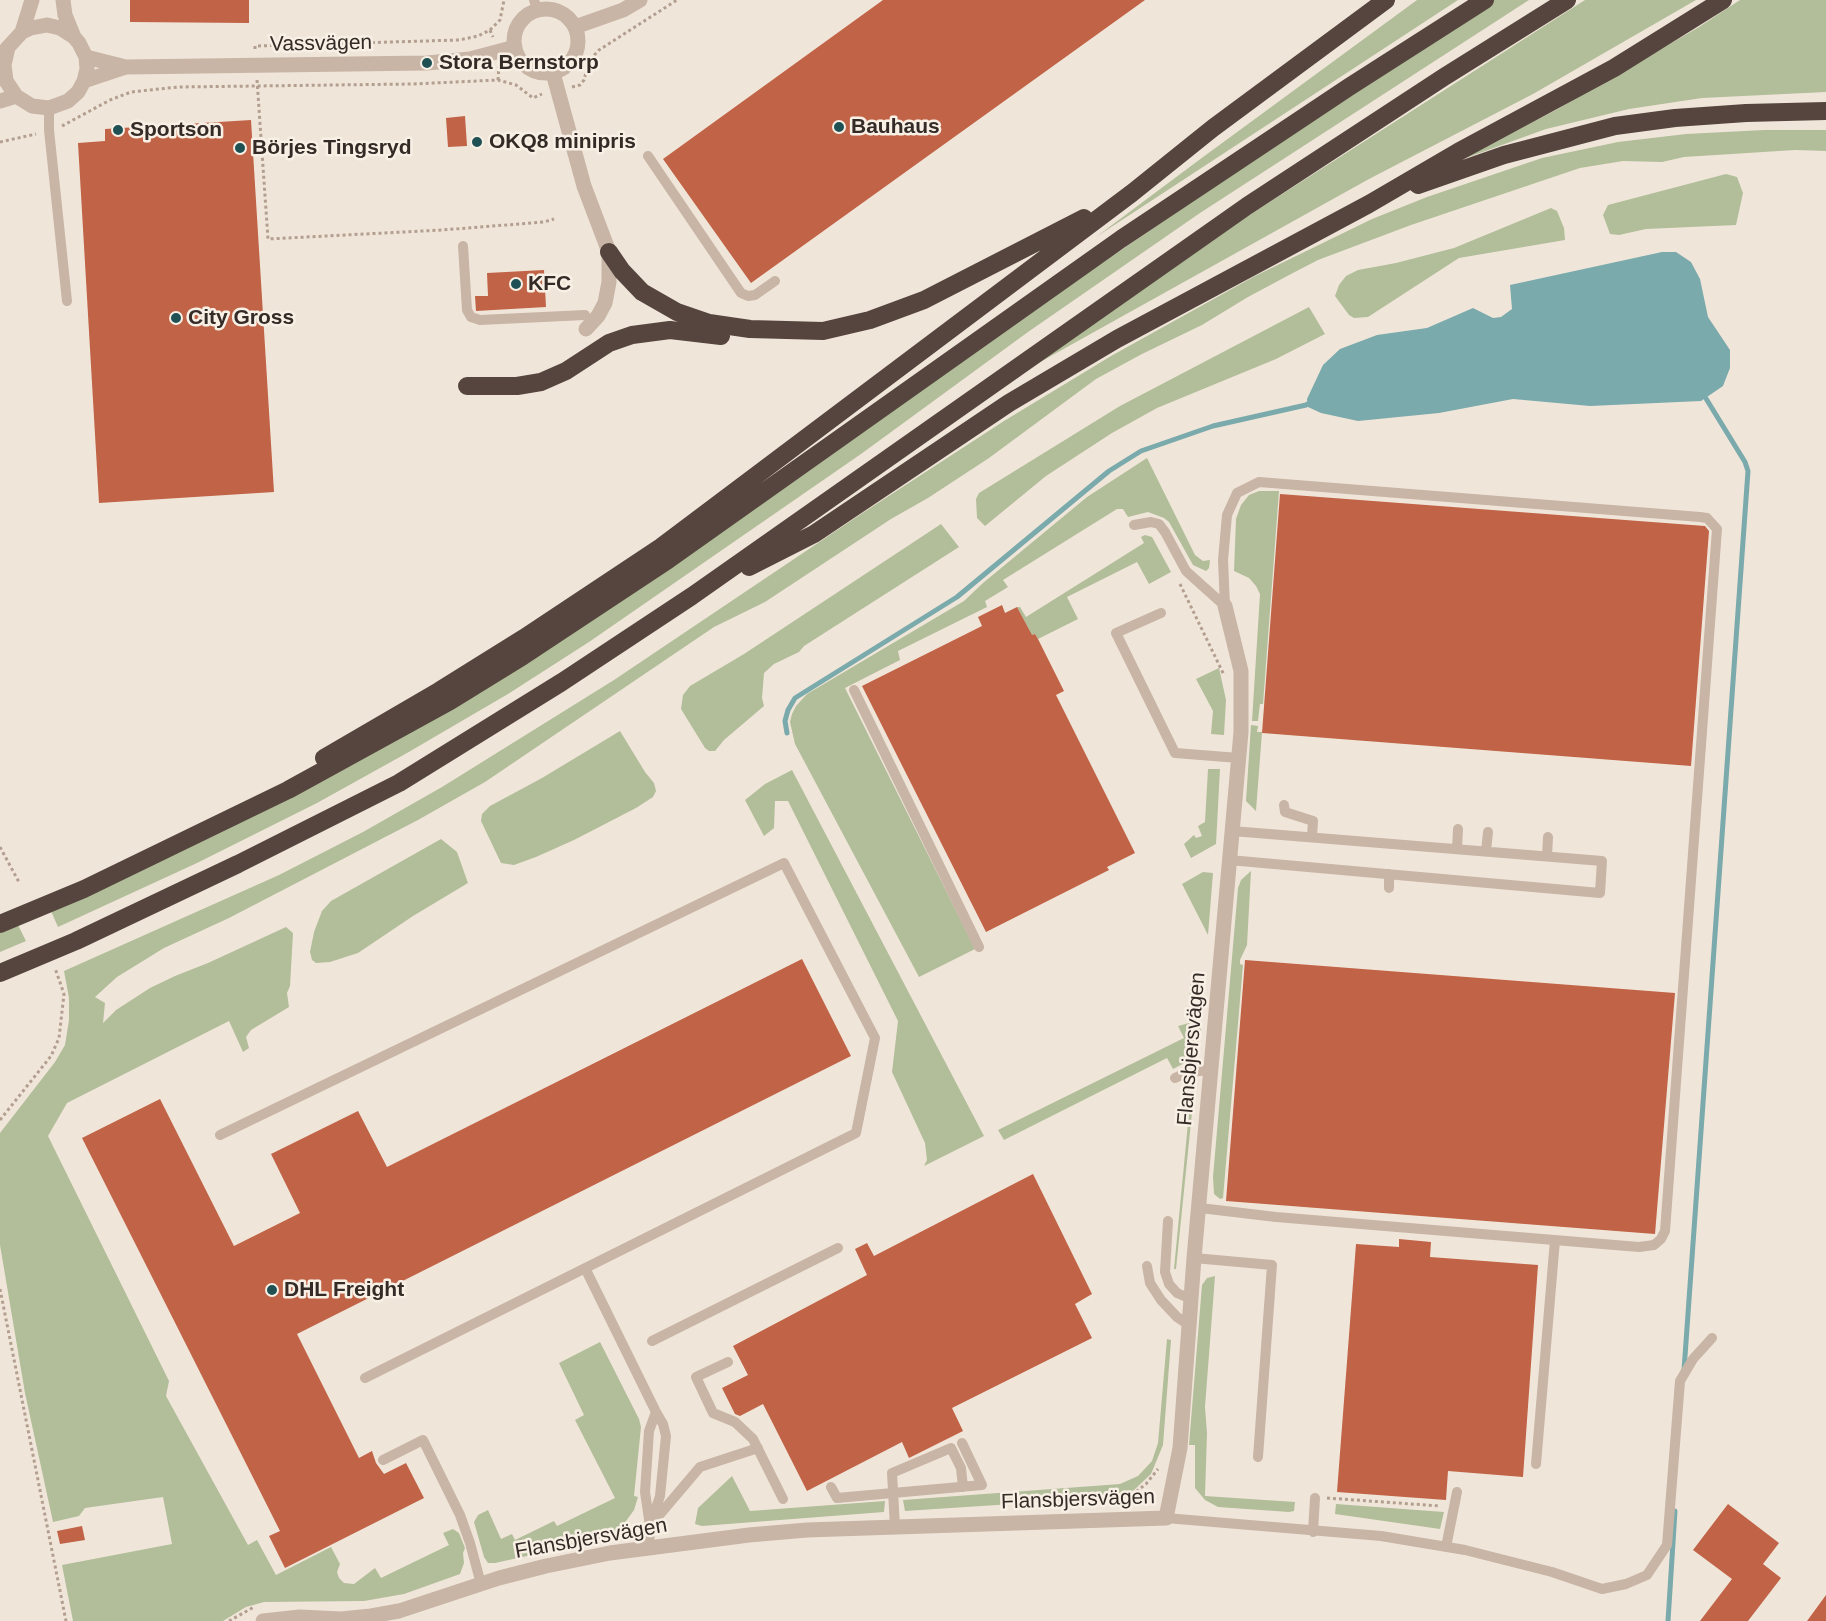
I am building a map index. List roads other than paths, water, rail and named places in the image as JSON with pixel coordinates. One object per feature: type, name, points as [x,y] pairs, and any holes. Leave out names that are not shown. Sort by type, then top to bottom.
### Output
[{"type":"highway","points":[[466,386],[517,386],[541,382],[566,370],[609,343],[632,334],[688,331],[758,340],[791,339],[870,320],[924,300],[1132,193],[1180,146],[1234,102],[1370,0]]},
{"type":"highway","points":[[207,830],[295,775],[439,691],[595,592],[661,547],[1132,193],[1213,128],[1386,0]]},
{"type":"highway","points":[[0,924],[84,889],[288,790],[373,745],[468,689],[597,608],[1121,239],[1339,93],[1485,0]]},
{"type":"highway","points":[[0,973],[76,941],[228,870],[399,783],[562,682],[692,596],[1247,206],[1444,77],[1567,0]]},
{"type":"highway","points":[[692,596],[814,534],[1009,404],[1117,339],[1369,204],[1458,152],[1614,68],[1723,0]]},
{"type":"highway","points":[[1369,204],[1504,155],[1614,126],[1675,118],[1826,111]]},
{"type":"highway","points":[[609,252],[622,272],[642,292],[685,315],[709,323],[750,329],[823,331]]},
{"type":"street","points":[[22,32],[32,0]]},
{"type":"street","points":[[63,0],[65,15],[74,37]]},
{"type":"street","points":[[575,27],[623,10],[640,0]]},
{"type":"street","points":[[535,5],[562,13],[573,22],[575,27],[579,42],[576,53],[569,65],[553,73],[536,72],[526,67],[516,55],[507,49],[519,23],[535,5]]},
{"type":"street","points":[[49,108],[32,106],[16,96],[6,81],[4,52],[22,32],[47,25],[60,28],[74,37],[80,43],[86,57],[87,69],[84,81]]},
{"type":"street","name":"Vassvägen","points":[[86,57],[126,67],[427,63],[453,62],[507,49]]},
{"type":"street","name":"Vassvägen","points":[[49,108],[68,101],[78,92],[84,81],[126,67]]},
{"type":"street","points":[[553,73],[584,186],[609,252],[609,282],[605,303],[598,316],[586,322]]},
{"type":"street","points":[[0,101],[16,96]]},
{"type":"street","name":"Flansbjersvägen","points":[[263,1621],[272,1618],[341,1619],[372,1616],[410,1608],[481,1584],[546,1566],[649,1548],[749,1535],[895,1527],[1166,1518],[1180,1448],[1194,1258],[1241,732],[1241,671],[1225,606]]},
{"type":"lane","points":[[49,108],[49,130],[67,301]]},
{"type":"lane","points":[[648,156],[741,293],[748,297],[755,295],[775,281]]},
{"type":"lane","points":[[463,246],[467,310],[471,317],[480,320],[586,322]]},
{"type":"lane","points":[[1200,1208],[1276,1217],[1639,1247],[1654,1245],[1661,1239],[1665,1231],[1717,529],[1707,518],[1700,517],[1259,482],[1237,493],[1227,515],[1223,560],[1225,606]]},
{"type":"lane","points":[[1134,525],[1151,522],[1159,524],[1186,571],[1225,606]]},
{"type":"lane","points":[[1161,613],[1116,633],[1175,753],[1239,758]]},
{"type":"lane","points":[[854,690],[979,947]]},
{"type":"lane","points":[[1284,805],[1285,812],[1313,821],[1312,837]]},
{"type":"lane","points":[[1457,849],[1458,829]]},
{"type":"lane","points":[[1229,860],[1600,893],[1602,861],[1232,831]]},
{"type":"lane","points":[[1486,851],[1488,832]]},
{"type":"lane","points":[[1547,856],[1548,837]]},
{"type":"lane","points":[[220,1135],[784,863],[875,1038],[856,1133],[365,1378]]},
{"type":"lane","points":[[1389,874],[1389,888]]},
{"type":"lane","points":[[1542,888],[1542,900]]},
{"type":"lane","points":[[1175,1078],[1188,1072],[1211,1070]]},
{"type":"lane","points":[[1168,1221],[1165,1272],[1169,1284],[1177,1293],[1191,1299]]},
{"type":"lane","points":[[1536,1464],[1555,1240]]},
{"type":"lane","points":[[652,1341],[838,1248]]},
{"type":"lane","points":[[1194,1258],[1272,1265],[1258,1457]]},
{"type":"lane","points":[[1147,1266],[1150,1283],[1161,1300],[1177,1317],[1189,1324]]},
{"type":"lane","points":[[585,1268],[663,1425],[666,1436],[660,1496],[650,1526]]},
{"type":"lane","points":[[1166,1518],[1381,1536],[1446,1547],[1552,1572],[1602,1589],[1626,1584],[1647,1575],[1667,1545],[1680,1381],[1693,1359],[1712,1338]]},
{"type":"lane","points":[[728,1362],[696,1377],[713,1413],[735,1422],[753,1438],[783,1500]]},
{"type":"lane","points":[[649,1548],[650,1526],[645,1492],[649,1431],[656,1412]]},
{"type":"lane","points":[[383,1460],[423,1440],[460,1515],[471,1543],[481,1584]]},
{"type":"lane","points":[[831,1487],[837,1498],[982,1485],[962,1443]]},
{"type":"lane","points":[[650,1526],[700,1467],[758,1448]]},
{"type":"lane","points":[[895,1527],[892,1473],[951,1448],[961,1468],[963,1487]]},
{"type":"lane","points":[[1446,1547],[1457,1492]]},
{"type":"lane","points":[[1313,1532],[1315,1498]]},
{"type":"water","points":[[1662,252],[1676,252],[1691,262],[1700,279],[1708,317],[1730,350],[1730,368],[1723,386],[1701,401],[1590,406],[1513,399],[1439,413],[1358,421],[1321,413],[1308,407],[1307,399],[1323,365],[1340,349],[1377,335],[1427,328],[1473,308],[1493,318],[1501,317],[1512,309],[1510,285]]},
{"type":"waterway","points":[[1684,1370],[1748,471],[1745,462],[1702,392]]},
{"type":"waterway","points":[[787,733],[785,721],[795,698],[957,597],[1109,471],[1141,451],[1213,426],[1306,405],[1313,401]]},
{"type":"waterway","points":[[1668,1621],[1675,1511]]},
{"type":"place","name":"Stora Bernstorp","points":[[427,63]]},
{"type":"place","name":"Bauhaus","points":[[839,127]]},
{"type":"place","name":"Sportson","points":[[118,130]]},
{"type":"place","name":"OKQ8 minipris","points":[[477,142]]},
{"type":"place","name":"Börjes Tingsryd","points":[[240,148]]},
{"type":"place","name":"KFC","points":[[516,284]]},
{"type":"place","name":"City Gross","points":[[176,318]]},
{"type":"place","name":"DHL Freight","points":[[272,1290]]}]
